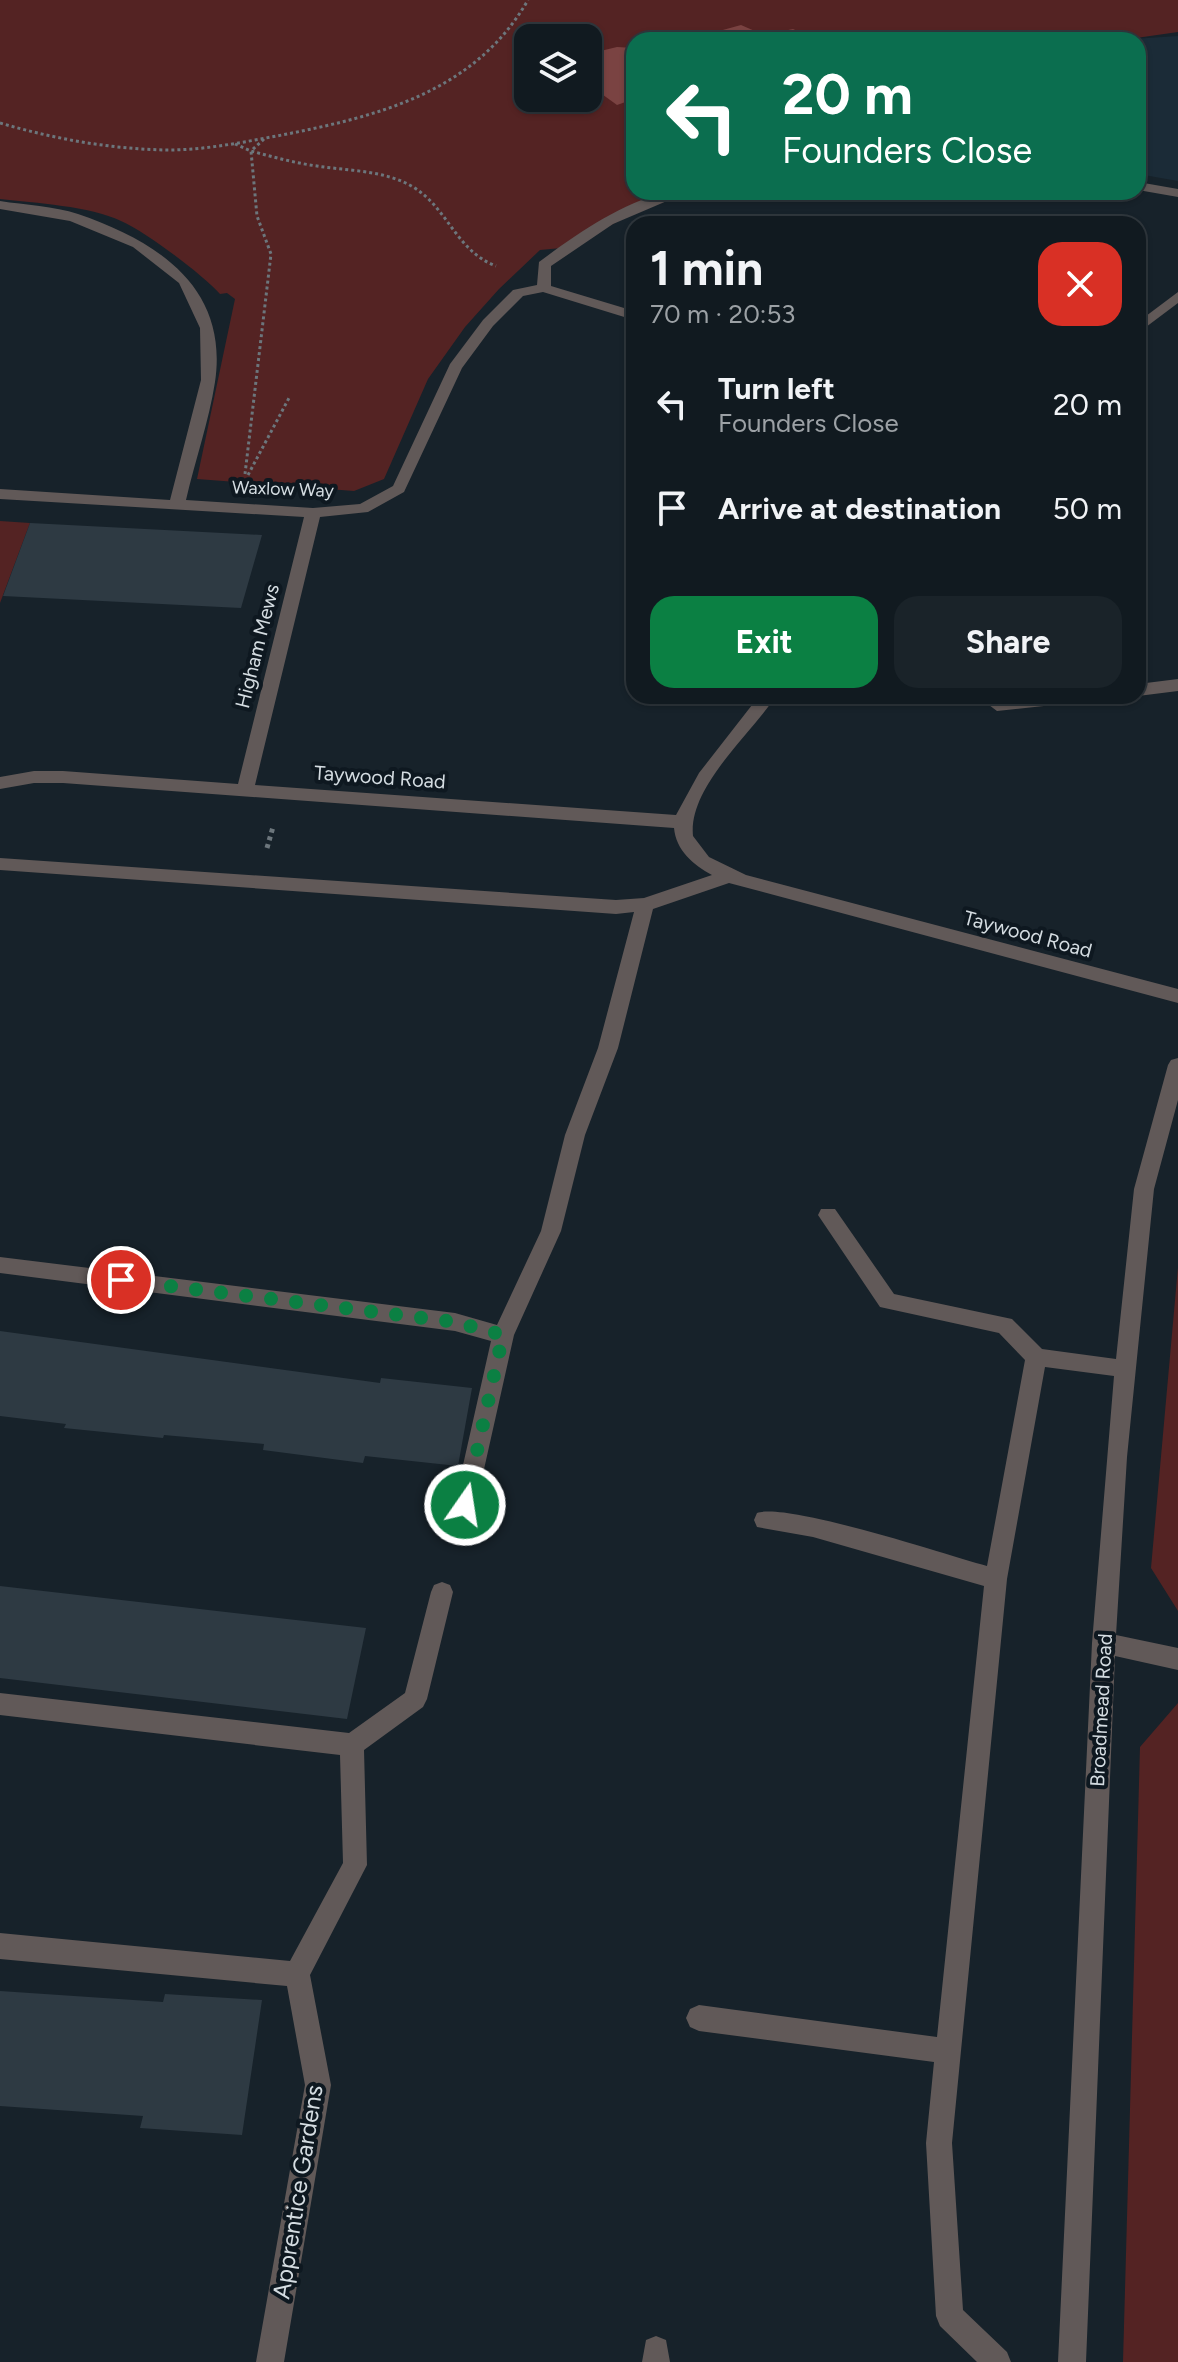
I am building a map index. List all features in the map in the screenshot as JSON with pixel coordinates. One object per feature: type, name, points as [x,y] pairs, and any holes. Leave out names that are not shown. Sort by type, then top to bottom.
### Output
[{"type":"street","points":[[1146,187],[1178,193]]},
{"type":"street","points":[[626,313],[544,281],[544,265],[597,225],[650,200]]},
{"type":"street","points":[[0,205],[73,217],[138,244],[185,281],[207,328],[208,380],[177,504]]},
{"type":"street","name":"Waxlow Way","points":[[0,494],[313,513],[363,509],[399,489],[463,356],[488,323],[518,293],[544,281]]},
{"type":"street","points":[[1146,322],[1178,296]]},
{"type":"street","name":"Higham Mews","points":[[245,790],[313,513]]},
{"type":"street","points":[[1146,689],[1178,685]]},
{"type":"street","points":[[682,822],[690,802],[707,776],[762,704]]},
{"type":"street","points":[[997,705],[1006,704]]},
{"type":"street","name":"Taywood Road","points":[[0,783],[34,777],[63,777],[682,822],[684,838],[690,848],[727,877],[1178,996]]},
{"type":"street","points":[[0,864],[616,907],[645,905],[727,877]]},
{"type":"street","points":[[465,1505],[503,1335],[551,1231],[575,1135],[608,1048],[645,905]]},
{"type":"street","name":"Broadmead Road","points":[[1072,2362],[1104,1643],[1125,1369],[1144,1189],[1178,1065]]},
{"type":"street","points":[[828,1215],[887,1301],[1005,1325],[1036,1357],[1125,1369]]},
{"type":"street","points":[[0,1265],[455,1322],[503,1335]]},
{"type":"street","points":[[997,2362],[950,2316],[939,2143],[996,1579],[1036,1357]]},
{"type":"street","points":[[765,1520],[813,1527],[996,1579]]},
{"type":"street","points":[[0,1704],[352,1745],[415,1699],[442,1592]]},
{"type":"street","points":[[1104,1643],[1178,1659]]},
{"type":"street","points":[[0,1946],[297,1974],[355,1865],[352,1745]]},
{"type":"street","name":"Apprentice Gardens","points":[[270,2362],[318,2085],[297,1974]]},
{"type":"street","points":[[699,2018],[948,2051]]},
{"type":"path","points":[[0,123],[78,142],[192,149],[351,122],[391,110],[455,76],[507,34],[528,0]]},
{"type":"path","points":[[251,151],[265,138]]},
{"type":"path","points":[[235,144],[283,161],[372,173],[412,186],[429,198],[446,224],[485,264],[544,281]]},
{"type":"path","points":[[251,151],[257,216],[271,254],[244,483],[289,398]]},
{"type":"path","points":[[257,883],[283,791]]},
{"type":"shaded area","points":[[0,0],[1178,0],[1178,32],[1146,37],[1146,32],[626,32],[626,200],[655,200],[572,247],[540,250],[499,289],[465,327],[428,379],[384,479],[354,491],[197,479],[235,299],[227,293],[220,294],[144,234],[108,216],[0,199]]},
{"type":"shaded area","points":[[741,25],[757,32],[716,32]]},
{"type":"shaded area","points":[[1178,36],[1178,181],[1146,175],[1146,38]]},
{"type":"shaded area","points":[[626,48],[626,102],[617,105],[602,94],[602,51]]},
{"type":"shaded area","points":[[0,521],[30,523],[0,603]]},
{"type":"shaded area","points":[[1178,1267],[1178,1611],[1151,1568]]},
{"type":"shaded area","points":[[1178,1703],[1178,2362],[1123,2362],[1140,1747]]},
{"type":"building","points":[[30,523],[262,535],[241,608],[3,596]]},
{"type":"building","points":[[0,1331],[380,1383],[381,1378],[472,1388],[458,1466],[365,1456],[363,1463],[263,1450],[264,1444],[64,1428],[66,1424],[0,1416]]},
{"type":"building","points":[[0,1586],[366,1628],[347,1719],[0,1678]]},
{"type":"building","points":[[0,1991],[163,2002],[165,1994],[262,2000],[242,2135],[140,2128],[143,2116],[0,2106]]},
{"type":"route","points":[[121,1280],[455,1322],[503,1335],[465,1505]]}]
